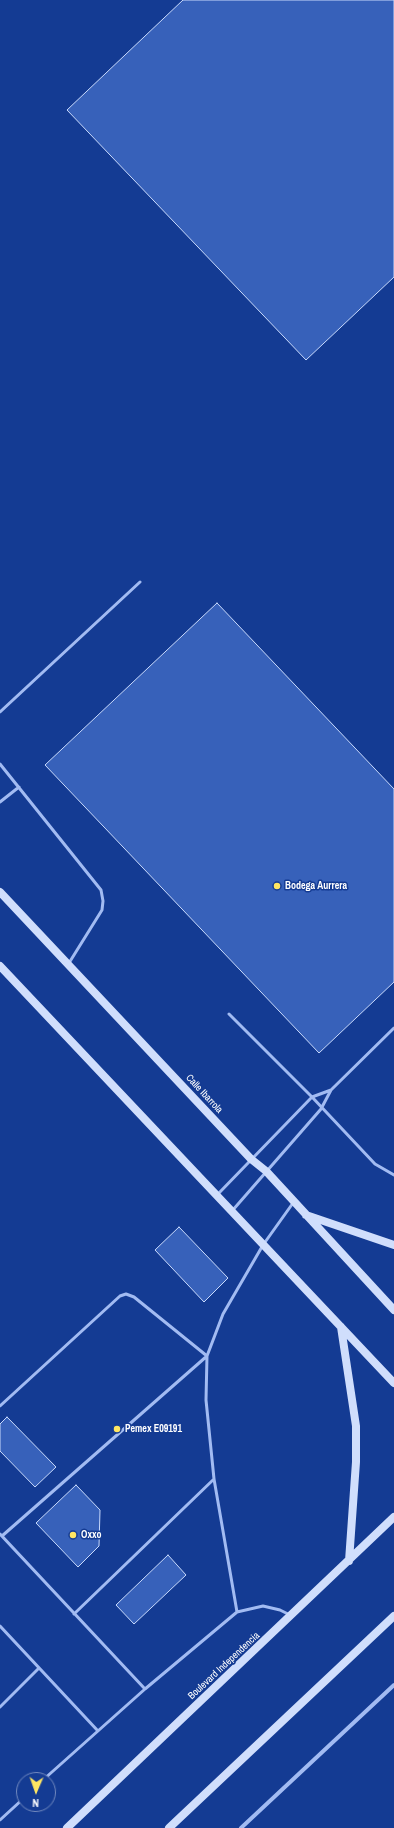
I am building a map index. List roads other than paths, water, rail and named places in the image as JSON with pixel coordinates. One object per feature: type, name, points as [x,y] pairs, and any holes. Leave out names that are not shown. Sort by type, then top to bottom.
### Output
[{"type":"main road","name":"Calle Ibarrola","points":[[0,892],[251,1159],[266,1171],[293,1203],[394,1310]]},
{"type":"main road","points":[[0,966],[394,1383]]},
{"type":"main road","points":[[304,1214],[394,1245]]},
{"type":"main road","points":[[341,1326],[356,1426],[356,1462],[349,1561]]},
{"type":"main road","name":"Boulevard Independencia","points":[[67,1828],[292,1616],[394,1517]]},
{"type":"main road","points":[[169,1828],[394,1616]]},
{"type":"street","points":[[241,1828],[394,1685]]},
{"type":"lane","points":[[0,712],[140,582]]},
{"type":"lane","points":[[0,764],[101,890],[103,902],[102,910],[68,964]]},
{"type":"lane","points":[[0,802],[19,787]]},
{"type":"lane","points":[[229,1014],[312,1097],[375,1164],[394,1175]]},
{"type":"lane","points":[[232,1212],[321,1108],[332,1090],[394,1028]]},
{"type":"lane","points":[[217,1196],[312,1097],[332,1090]]},
{"type":"lane","points":[[238,1612],[214,1479],[206,1400],[207,1356],[223,1314],[263,1245],[293,1203]]},
{"type":"lane","points":[[0,1406],[120,1296],[126,1294],[134,1297],[207,1356]]},
{"type":"lane","points":[[145,1689],[1,1535],[207,1356]]},
{"type":"lane","points":[[74,1614],[214,1479]]},
{"type":"lane","points":[[53,1772],[145,1689],[238,1612],[263,1606],[280,1610],[292,1616]]},
{"type":"lane","points":[[0,1626],[98,1731]]},
{"type":"lane","points":[[0,1707],[39,1668]]},
{"type":"lane","points":[[0,1820],[16,1805]]},
{"type":"place","name":"Bodega Aurrera","points":[[277,886]]},
{"type":"place","name":"Pemex E09191","points":[[117,1429]]},
{"type":"place","name":"Oxxo","points":[[73,1535]]}]
